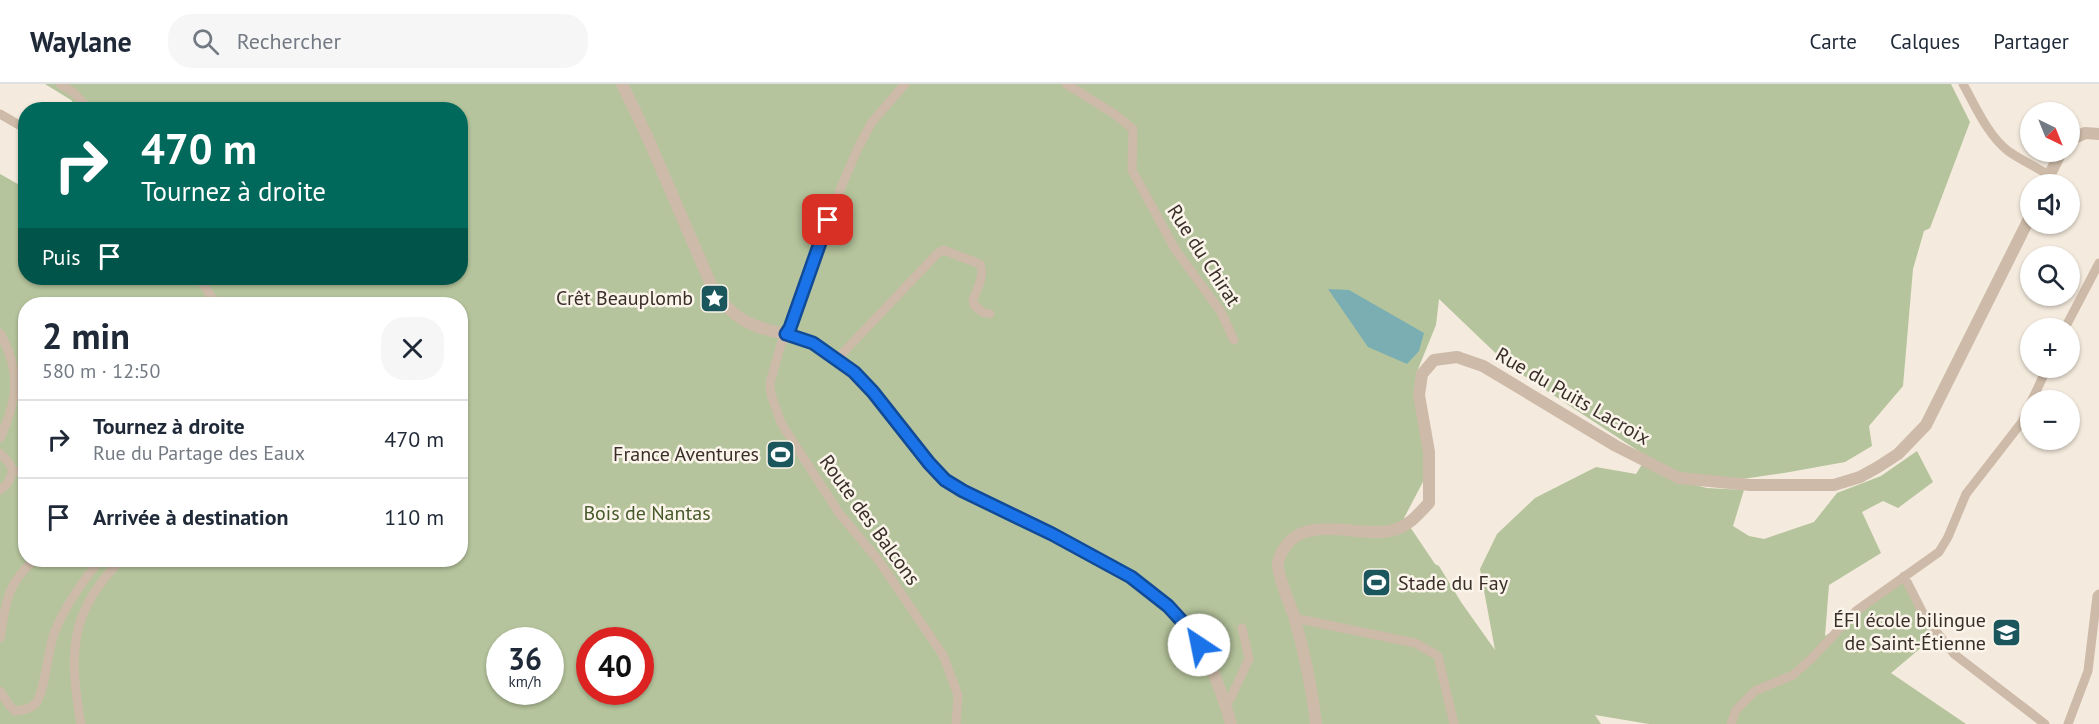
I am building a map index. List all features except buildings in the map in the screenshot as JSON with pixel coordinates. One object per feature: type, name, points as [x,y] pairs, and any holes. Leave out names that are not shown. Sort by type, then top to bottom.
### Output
[{"type":"street","points":[[60,84],[82,102]]},
{"type":"street","points":[[622,84],[712,287],[721,302],[747,324],[813,343],[854,372],[945,480],[1131,577],[1168,606],[1191,631],[1207,660],[1226,705],[1231,724]]},
{"type":"street","name":"Route des Balcons","points":[[905,84],[872,122],[852,160],[781,344],[770,389],[781,423],[839,513],[879,561],[943,655],[958,695],[956,724]]},
{"type":"street","name":"Rue du Chirat","points":[[1066,84],[1113,113],[1133,129],[1132,170],[1175,249],[1221,312],[1234,340]]},
{"type":"street","points":[[1964,84],[1989,130],[1999,142],[2039,174]]},
{"type":"street","points":[[0,114],[18,124]]},
{"type":"street","points":[[2080,136],[2099,134]]},
{"type":"street","name":"Rue du Puits Lacroix","points":[[1316,724],[1294,618],[1278,564],[1284,548],[1297,535],[1315,530],[1383,532],[1398,529],[1412,521],[1429,503],[1429,452],[1419,395],[1422,374],[1434,360],[1457,357],[1483,366],[1616,446],[1679,478],[1750,485],[1834,485],[1860,477],[1898,454],[1926,425],[2021,234]]},
{"type":"street","points":[[837,359],[943,250],[980,264],[982,274],[973,300],[982,312],[990,314]]},
{"type":"street","points":[[2070,318],[2099,263]]},
{"type":"street","points":[[0,333],[13,364],[15,378],[13,407],[0,438]]},
{"type":"street","points":[[1731,724],[1736,710],[1755,691],[1793,675],[1856,611],[1939,552],[1948,537],[1966,494],[2020,425]]},
{"type":"street","points":[[0,453],[13,472]]},
{"type":"street","points":[[13,472],[18,471]]},
{"type":"street","points":[[0,489],[7,484],[13,472]]},
{"type":"street","points":[[0,638],[7,595],[26,567]]},
{"type":"street","points":[[0,691],[15,711],[30,708],[37,702],[55,631],[75,592],[95,567]]},
{"type":"street","points":[[81,724],[74,683],[76,634],[93,596],[115,567]]},
{"type":"street","points":[[1904,576],[1925,617],[1954,654],[2044,724]]},
{"type":"street","points":[[2068,724],[2088,671],[2099,594]]},
{"type":"street","points":[[1294,618],[1415,643],[1438,656],[1454,724]]},
{"type":"street","points":[[1226,705],[1249,659],[1242,628]]},
{"type":"green space","name":"Bois de Nantas","points":[[45,84],[1951,84],[1970,122],[1930,228],[1924,231],[1913,269],[1903,386],[1869,426],[1872,446],[1845,462],[1784,473],[1742,479],[1680,474],[1640,452],[1509,366],[1439,299],[1436,325],[1416,374],[1426,476],[1404,518],[1495,650],[1480,569],[1497,534],[1535,498],[1596,467],[1636,474],[1643,463],[1678,481],[1707,488],[1744,490],[1733,526],[1749,536],[1764,539],[1814,522],[1837,493],[1881,476],[1917,451],[1933,482],[1898,508],[1883,501],[1862,512],[1881,553],[1829,585],[1825,636],[1903,582],[1920,611],[1919,619],[1935,636],[1891,673],[1966,724],[1649,724],[1595,715],[1601,724],[0,724],[0,174],[18,184],[18,285],[468,285],[468,102],[73,102]]},
{"type":"water","points":[[1328,289],[1349,290],[1424,333],[1419,351],[1407,364],[1368,347]]},
{"type":"place","name":"Crêt Beauplomb","points":[[714,298]]},
{"type":"place","name":"France Aventures","points":[[780,454]]},
{"type":"place","name":"Stade du Fay","points":[[1377,583]]},
{"type":"place","name":"ÉFI école bilingue de Saint-Étienne","points":[[2007,632]]},
{"type":"route","points":[[828,220],[786,334],[813,343],[854,372],[945,480],[1131,577],[1168,606],[1191,631],[1199,645]]}]
